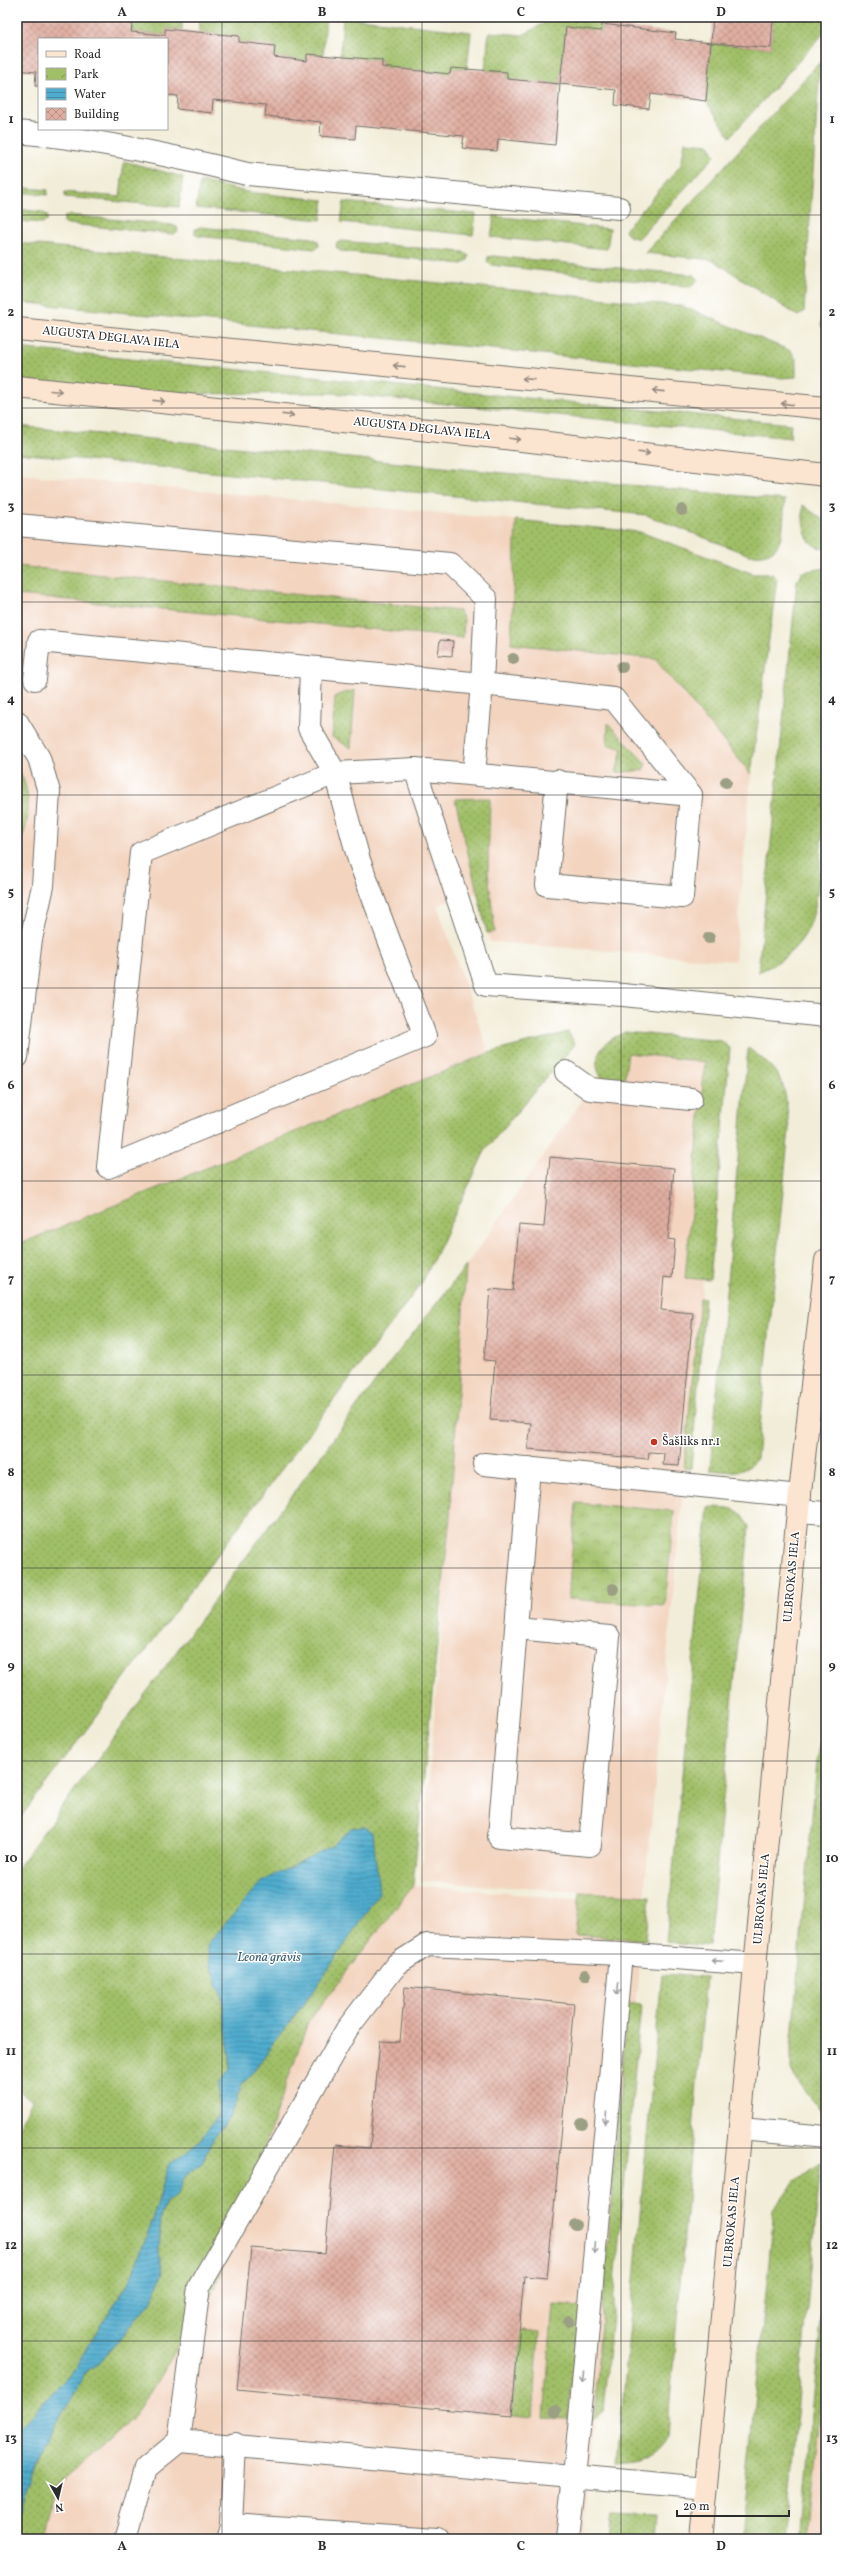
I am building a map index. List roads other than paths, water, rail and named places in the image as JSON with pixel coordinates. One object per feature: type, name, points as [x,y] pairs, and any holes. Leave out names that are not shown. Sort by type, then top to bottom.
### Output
[{"type":"main road","name":"AUGUSTA DEGLAVA IELA","points":[[17,329],[826,408]]},
{"type":"main road","name":"AUGUSTA DEGLAVA IELA","points":[[17,387],[488,436],[826,475]]},
{"type":"main road","name":"ULBROKAS IELA","points":[[701,2539],[799,1504],[826,1260]]},
{"type":"street","points":[[17,132],[64,136],[191,160],[247,174],[619,208]]},
{"type":"street","points":[[17,526],[450,564],[486,599],[482,684],[474,774]]},
{"type":"street","points":[[35,679],[39,641],[482,684],[614,699],[691,795],[682,897],[547,884],[557,781]]},
{"type":"street","points":[[311,668],[309,728],[335,773],[359,860],[425,1036],[108,1167],[141,853],[335,773],[415,769],[557,781],[691,795]]},
{"type":"street","points":[[17,722],[39,758],[49,792],[44,886],[31,939],[17,1057]]},
{"type":"street","points":[[415,769],[486,985],[623,995],[826,1016]]},
{"type":"street","points":[[566,1072],[590,1089],[691,1099]]},
{"type":"street","points":[[484,1464],[529,1468],[799,1504],[826,1513]]},
{"type":"street","points":[[517,1628],[609,1637],[590,1845],[499,1837],[529,1468]]},
{"type":"street","points":[[125,2539],[145,2469],[179,2440],[199,2287],[347,2029],[397,1964],[427,1945],[620,1954],[756,1964]]},
{"type":"street","points":[[567,2539],[574,2476],[620,1954]]},
{"type":"street","points":[[741,2129],[826,2137]]},
{"type":"street","points":[[179,2440],[706,2488]]},
{"type":"street","points":[[235,2444],[229,2532],[436,2539]]},
{"type":"water","name":"Leona grāvis","points":[[365,1827],[373,1832],[379,1893],[317,1986],[241,2087],[231,2116],[213,2139],[202,2162],[184,2178],[179,2193],[166,2202],[161,2216],[159,2251],[162,2272],[152,2301],[98,2364],[85,2373],[34,2464],[17,2523],[17,2431],[77,2367],[88,2345],[129,2283],[154,2217],[168,2166],[199,2141],[217,2118],[219,2083],[231,2067],[221,1992],[210,1966],[207,1945],[261,1882],[333,1845],[351,1828]]},
{"type":"place","name":"Šašliks nr.1","points":[[654,1442]]}]
